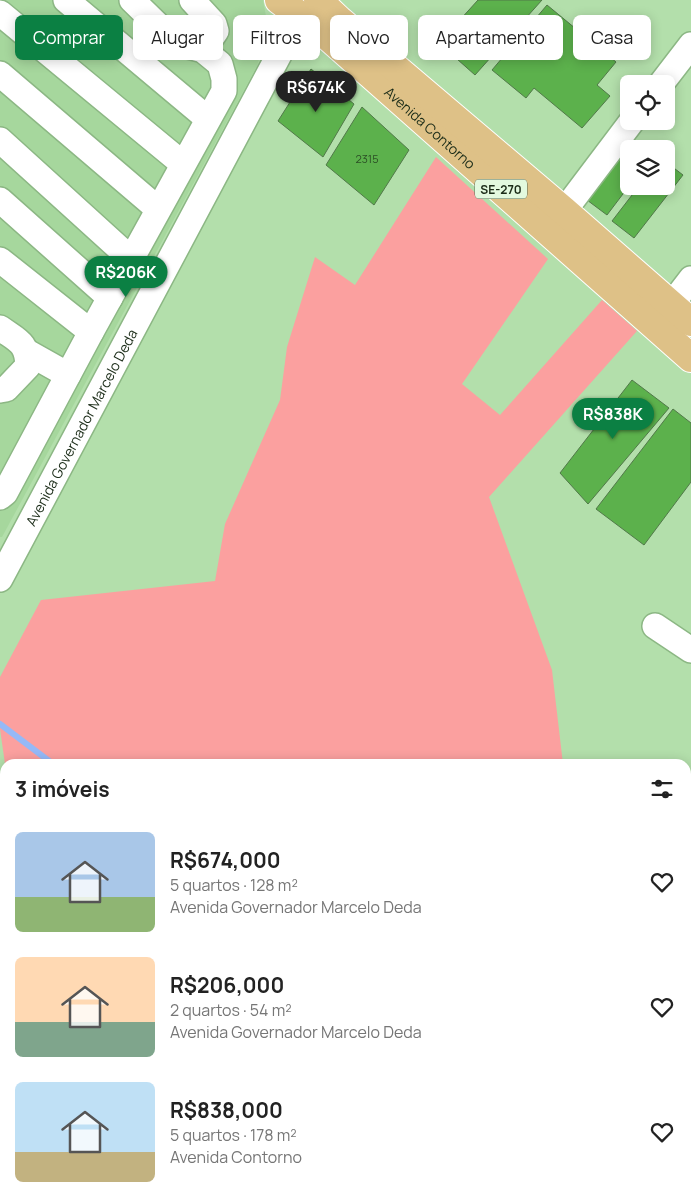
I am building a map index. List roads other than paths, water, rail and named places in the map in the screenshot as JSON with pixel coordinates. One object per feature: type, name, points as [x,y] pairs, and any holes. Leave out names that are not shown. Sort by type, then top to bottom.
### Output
[{"type":"main road","name":"Avenida Contorno","points":[[304,9],[339,20],[564,210],[681,314]]},
{"type":"main road","name":"Avenida Contorno","points":[[304,9],[333,41],[691,358]]},
{"type":"street","points":[[66,0],[208,119]]},
{"type":"street","points":[[132,0],[147,15]]},
{"type":"street","points":[[192,0],[206,15]]},
{"type":"street","name":"Avenida Governador Marcelo Deda","points":[[3,562],[304,9]]},
{"type":"street","points":[[0,13],[183,164]]},
{"type":"street","points":[[668,75],[691,45]]},
{"type":"street","points":[[0,496],[5,493],[224,90],[224,79],[220,64],[215,60]]},
{"type":"street","points":[[0,74],[158,209]]},
{"type":"street","points":[[564,210],[625,130]]},
{"type":"street","points":[[0,140],[131,259]]},
{"type":"street","points":[[0,200],[110,298]]},
{"type":"street","points":[[0,260],[91,332]]},
{"type":"street","points":[[681,314],[691,279]]},
{"type":"street","points":[[0,328],[22,344],[28,352],[68,375]]},
{"type":"street","points":[[0,390],[6,389],[28,366],[28,352]]},
{"type":"street","points":[[655,626],[691,650]]},
{"type":"waterway","points":[[0,724],[46,759]]}]
